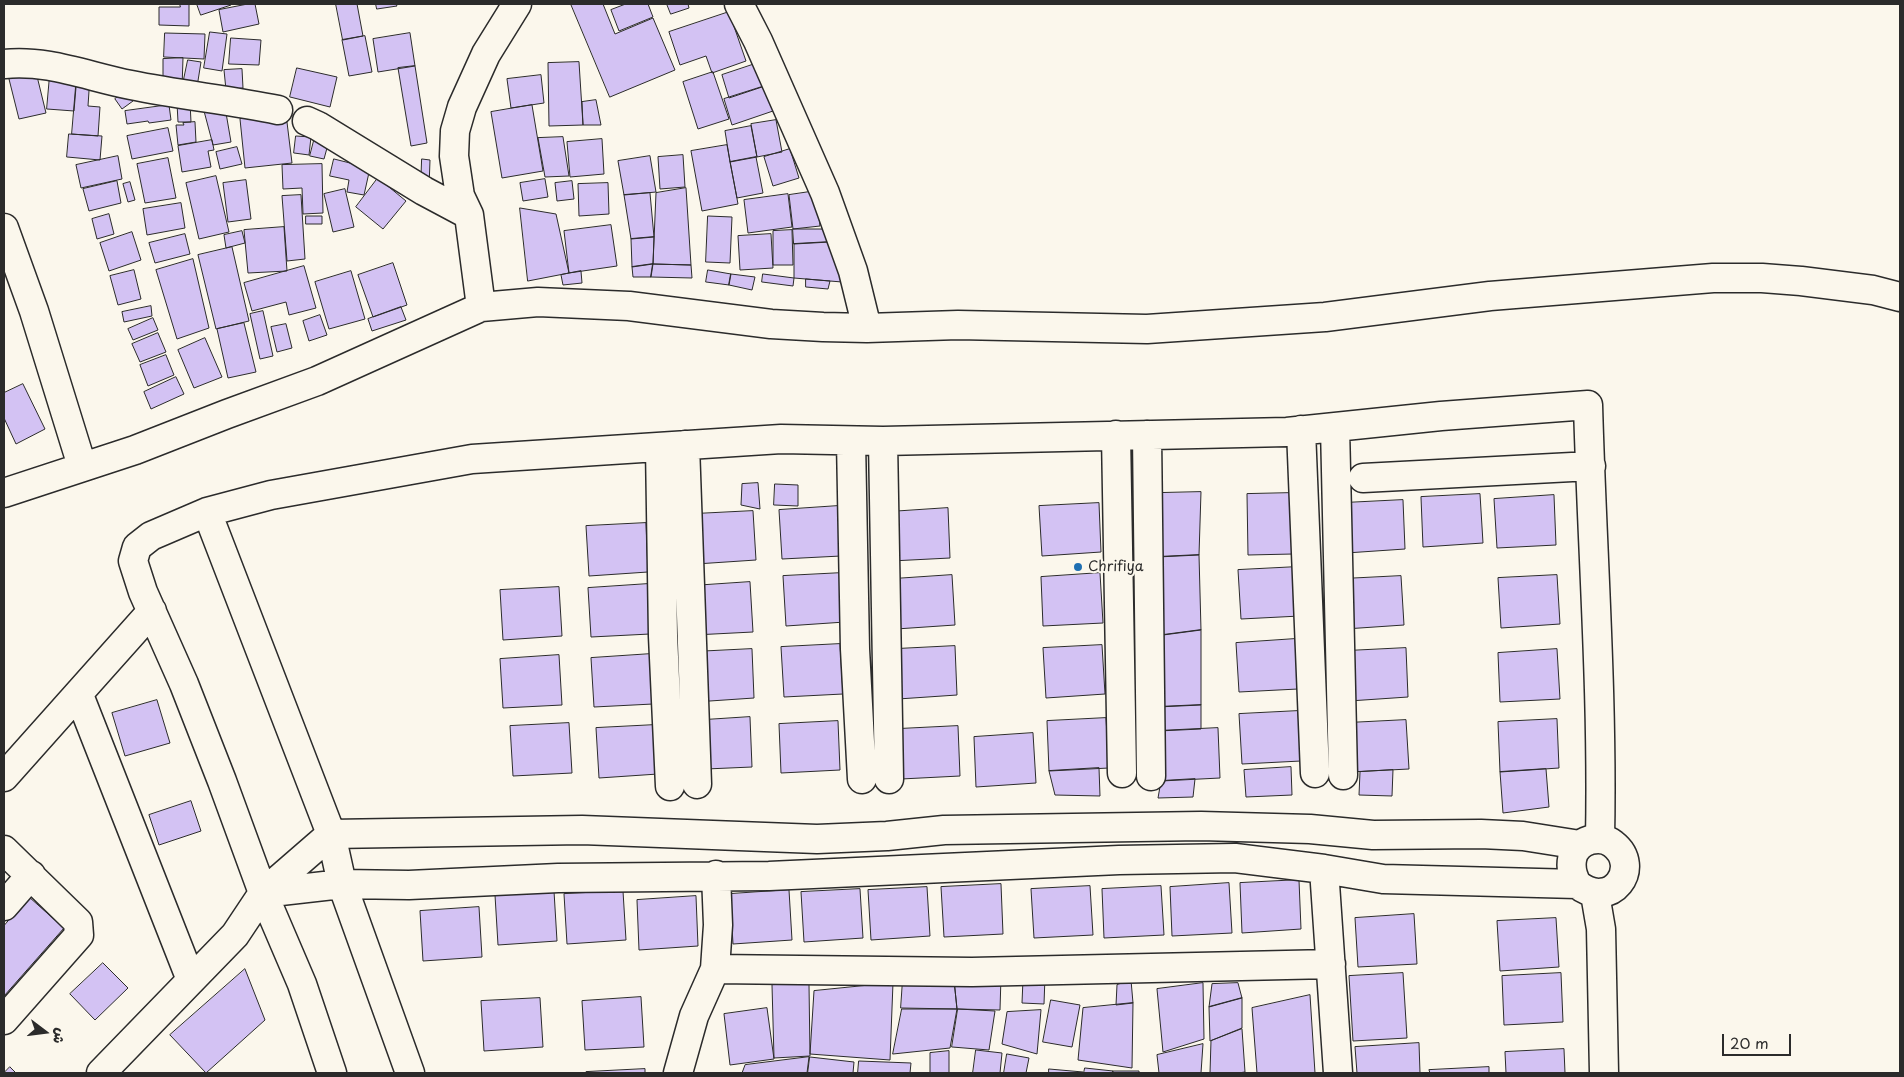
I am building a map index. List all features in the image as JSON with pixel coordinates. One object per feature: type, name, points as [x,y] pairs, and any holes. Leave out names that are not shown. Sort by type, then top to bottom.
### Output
[{"type":"street","points":[[481,307],[469,215],[460,196],[454,156],[454,131],[478,70],[517,4]]},
{"type":"street","points":[[739,4],[758,41],[824,193],[854,271],[867,328]]},
{"type":"street","points":[[4,64],[42,65],[151,89],[278,110]]},
{"type":"street","points":[[307,121],[469,215]]},
{"type":"street","points":[[4,228],[34,311],[82,466]]},
{"type":"street","points":[[4,493],[134,450],[317,381],[481,307],[538,302],[629,306],[771,324],[867,328],[958,325],[1147,329],[1325,317],[1490,296],[1713,278],[1762,278],[1801,281],[1872,290],[1900,298]]},
{"type":"street","points":[[332,1073],[302,984],[263,893],[184,684],[143,592],[133,562],[137,547],[151,536],[207,512],[271,495],[472,459],[781,439],[883,441],[1301,430],[1441,416],[1588,405],[1597,622],[1601,796],[1590,842],[1573,853],[1570,864],[1572,874],[1586,889],[1601,929],[1604,1073]]},
{"type":"street","points":[[1335,427],[1343,775]]},
{"type":"street","points":[[1301,430],[1316,774]]},
{"type":"street","points":[[1147,435],[1151,776]]},
{"type":"street","points":[[1116,436],[1118,633],[1122,773]]},
{"type":"street","points":[[851,441],[855,649],[862,779]]},
{"type":"street","points":[[883,441],[889,779]]},
{"type":"street","points":[[673,446],[691,635],[697,784]]},
{"type":"street","points":[[670,786],[663,636],[673,446]]},
{"type":"street","points":[[1363,478],[1591,466]]},
{"type":"street","points":[[207,512],[331,834],[342,884],[410,1073]]},
{"type":"street","points":[[4,777],[152,611]]},
{"type":"street","points":[[1118,633],[1150,631]]},
{"type":"street","points":[[663,636],[691,635]]},
{"type":"street","points":[[1309,638],[1340,636]]},
{"type":"street","points":[[855,649],[886,648]]},
{"type":"street","points":[[79,695],[191,980]]},
{"type":"street","points":[[107,1071],[235,934],[263,893],[331,834],[582,830],[817,839],[887,836],[944,830],[1201,826],[1310,829],[1373,835],[1481,834],[1610,842],[1619,849],[1624,858],[1625,868],[1622,879],[1615,887],[1606,892],[1586,889],[1383,879],[1324,869],[1234,858],[1109,861],[779,876],[558,878],[409,885],[342,884],[263,893]]},
{"type":"street","points":[[4,850],[78,922],[79,935],[4,1020]]},
{"type":"street","points":[[1324,869],[1338,1073]]},
{"type":"street","points":[[4,906],[31,875]]},
{"type":"street","points":[[678,1073],[694,1016],[715,969],[718,925],[716,876]]},
{"type":"street","points":[[715,969],[972,972],[1331,964]]},
{"type":"building","points":[[180,4],[189,4],[189,26],[159,25],[159,7],[180,7]]},
{"type":"building","points":[[197,4],[231,4],[231,5],[201,15]]},
{"type":"building","points":[[255,4],[259,24],[223,32],[219,10]]},
{"type":"building","points":[[336,4],[357,4],[363,36],[343,40]]},
{"type":"building","points":[[376,4],[396,4],[397,6],[377,9]]},
{"type":"building","points":[[571,4],[603,4],[615,34],[653,18],[675,70],[610,97]]},
{"type":"building","points":[[626,4],[648,4],[653,17],[619,31],[611,10]]},
{"type":"building","points":[[667,4],[688,4],[689,8],[671,14]]},
{"type":"building","points":[[729,12],[746,61],[712,73],[706,56],[680,65],[669,32]]},
{"type":"building","points":[[210,32],[227,34],[222,71],[204,68]]},
{"type":"building","points":[[165,33],[205,34],[204,59],[164,57]]},
{"type":"building","points":[[410,33],[415,66],[378,72],[373,39]]},
{"type":"building","points":[[365,36],[372,72],[349,76],[342,40]]},
{"type":"building","points":[[231,38],[261,40],[259,65],[229,64]]},
{"type":"building","points":[[183,58],[182,89],[163,89],[163,59]]},
{"type":"building","points":[[188,60],[201,62],[197,87],[183,84]]},
{"type":"building","points":[[579,62],[583,125],[549,126],[548,63]]},
{"type":"building","points":[[758,63],[765,86],[729,98],[722,75]]},
{"type":"building","points":[[415,66],[427,143],[411,146],[398,68]]},
{"type":"building","points":[[35,68],[46,113],[19,119],[8,75]]},
{"type":"building","points":[[297,68],[337,77],[330,107],[290,97]]},
{"type":"building","points":[[242,69],[243,88],[226,90],[224,70]]},
{"type":"building","points":[[713,72],[729,119],[698,129],[683,82]]},
{"type":"building","points":[[50,75],[77,75],[74,111],[47,109]]},
{"type":"building","points":[[77,75],[90,76],[88,106],[100,107],[98,136],[72,134]]},
{"type":"building","points":[[541,75],[544,103],[511,108],[507,79]]},
{"type":"building","points":[[765,86],[773,111],[732,125],[724,99]]},
{"type":"building","points":[[126,91],[133,101],[122,109],[115,99]]},
{"type":"building","points":[[596,100],[601,125],[583,125],[582,102]]},
{"type":"building","points":[[190,102],[191,122],[178,122],[177,103]]},
{"type":"building","points":[[169,105],[171,120],[127,124],[125,111]]},
{"type":"building","points":[[532,105],[543,171],[502,178],[491,112]]},
{"type":"building","points":[[225,107],[231,142],[213,145],[204,111]]},
{"type":"building","points":[[286,114],[292,163],[245,168],[240,119]]},
{"type":"building","points":[[776,120],[782,152],[757,157],[751,124]]},
{"type":"building","points":[[195,122],[196,142],[178,145],[176,125]]},
{"type":"building","points":[[751,126],[757,157],[730,162],[725,131]]},
{"type":"building","points":[[168,128],[173,151],[132,159],[127,136]]},
{"type":"building","points":[[316,133],[330,137],[324,159],[310,156]]},
{"type":"building","points":[[69,134],[102,136],[100,160],[67,157]]},
{"type":"building","points":[[296,136],[311,137],[309,155],[294,153]]},
{"type":"building","points":[[563,137],[569,176],[545,177],[538,138]]},
{"type":"building","points":[[602,139],[604,174],[570,177],[567,142]]},
{"type":"building","points":[[212,140],[214,150],[208,151],[211,167],[182,172],[178,146]]},
{"type":"building","points":[[727,145],[738,204],[702,211],[691,151]]},
{"type":"building","points":[[237,147],[242,164],[220,169],[216,152]]},
{"type":"building","points":[[790,149],[799,178],[773,186],[764,157]]},
{"type":"building","points":[[683,155],[685,187],[660,189],[658,157]]},
{"type":"building","points":[[118,156],[122,179],[81,188],[76,165]]},
{"type":"building","points":[[650,156],[656,192],[624,195],[618,161]]},
{"type":"building","points":[[756,157],[763,193],[737,198],[730,162]]},
{"type":"building","points":[[168,158],[176,198],[145,203],[137,164]]},
{"type":"building","points":[[334,159],[370,168],[364,195],[347,192],[349,180],[330,176]]},
{"type":"building","points":[[422,159],[430,160],[429,188],[421,187]]},
{"type":"building","points":[[322,164],[323,213],[303,214],[302,188],[283,189],[282,165]]},
{"type":"building","points":[[216,176],[229,232],[199,239],[186,183]]},
{"type":"building","points":[[378,178],[406,201],[383,229],[356,207]]},
{"type":"building","points":[[545,179],[548,197],[523,201],[520,183]]},
{"type":"building","points":[[246,180],[251,219],[228,222],[223,183]]},
{"type":"building","points":[[117,181],[121,203],[89,211],[83,189]]},
{"type":"building","points":[[572,181],[574,199],[557,201],[555,183]]},
{"type":"building","points":[[130,182],[135,200],[128,202],[123,184]]},
{"type":"building","points":[[608,183],[609,214],[579,216],[578,184]]},
{"type":"building","points":[[686,188],[691,265],[653,264],[656,193]]},
{"type":"building","points":[[345,189],[354,227],[333,232],[324,194]]},
{"type":"building","points":[[816,191],[820,226],[793,229],[789,195]]},
{"type":"building","points":[[650,193],[654,237],[631,239],[624,195]]},
{"type":"building","points":[[788,194],[792,227],[748,233],[744,200]]},
{"type":"building","points":[[301,195],[305,259],[287,261],[282,196]]},
{"type":"building","points":[[181,203],[185,228],[147,235],[143,209]]},
{"type":"building","points":[[520,208],[556,214],[569,273],[528,281]]},
{"type":"building","points":[[109,214],[114,234],[97,239],[92,219]]},
{"type":"building","points":[[306,216],[322,216],[322,224],[306,224]]},
{"type":"building","points":[[708,216],[732,217],[730,263],[706,262]]},
{"type":"building","points":[[611,225],[617,266],[569,273],[564,231]]},
{"type":"building","points":[[284,227],[287,271],[248,273],[244,230]]},
{"type":"building","points":[[793,229],[826,229],[830,242],[794,244]]},
{"type":"building","points":[[792,230],[793,265],[773,265],[773,231]]},
{"type":"building","points":[[242,231],[245,243],[226,248],[224,235]]},
{"type":"building","points":[[132,232],[141,260],[109,271],[100,243]]},
{"type":"building","points":[[185,234],[190,254],[155,263],[149,243]]},
{"type":"building","points":[[771,234],[773,268],[740,270],[738,236]]},
{"type":"building","points":[[654,237],[653,264],[632,267],[631,239]]},
{"type":"building","points":[[830,242],[842,282],[794,278],[794,244]]},
{"type":"building","points":[[232,247],[249,321],[216,329],[198,255]]},
{"type":"building","points":[[193,259],[209,328],[177,339],[156,270]]},
{"type":"building","points":[[393,263],[407,305],[373,317],[358,275]]},
{"type":"building","points":[[653,264],[651,277],[633,277],[632,267]]},
{"type":"building","points":[[653,264],[691,265],[692,278],[651,277]]},
{"type":"building","points":[[304,266],[316,308],[289,315],[286,302],[252,311],[244,283]]},
{"type":"building","points":[[134,270],[141,299],[118,305],[110,276]]},
{"type":"building","points":[[708,270],[731,274],[729,285],[706,282]]},
{"type":"building","points":[[351,271],[365,319],[329,329],[315,282]]},
{"type":"building","points":[[581,271],[582,283],[563,285],[561,275]]},
{"type":"building","points":[[731,274],[755,277],[752,290],[729,285]]},
{"type":"building","points":[[763,274],[794,278],[793,286],[762,282]]},
{"type":"building","points":[[806,279],[830,281],[828,289],[806,287]]},
{"type":"building","points":[[151,306],[152,316],[124,322],[122,312]]},
{"type":"building","points":[[401,307],[406,320],[372,331],[368,319]]},
{"type":"building","points":[[263,311],[273,356],[260,359],[250,314]]},
{"type":"building","points":[[320,315],[327,335],[309,341],[303,321]]},
{"type":"building","points":[[153,318],[158,330],[133,340],[128,329]]},
{"type":"building","points":[[244,323],[256,372],[228,378],[217,329]]},
{"type":"building","points":[[286,324],[292,348],[277,352],[271,327]]},
{"type":"building","points":[[158,333],[166,352],[140,362],[132,344]]},
{"type":"building","points":[[205,338],[222,377],[194,388],[178,350]]},
{"type":"building","points":[[166,355],[174,375],[148,386],[140,365]]},
{"type":"building","points":[[176,377],[184,394],[151,409],[144,392]]},
{"type":"building","points":[[23,384],[45,429],[16,444],[4,418],[4,393]]},
{"type":"building","points":[[758,483],[760,509],[741,505],[742,484]]},
{"type":"building","points":[[775,484],[798,485],[798,506],[774,505]]},
{"type":"building","points":[[1201,492],[1199,555],[1157,557],[1159,493]]},
{"type":"building","points":[[1292,493],[1293,554],[1248,555],[1247,494]]},
{"type":"building","points":[[1480,494],[1483,543],[1423,547],[1421,497]]},
{"type":"building","points":[[1554,495],[1556,545],[1497,548],[1494,499]]},
{"type":"building","points":[[1403,500],[1405,549],[1346,553],[1343,503]]},
{"type":"building","points":[[1099,503],[1101,552],[1042,556],[1039,506]]},
{"type":"building","points":[[838,506],[841,556],[782,559],[779,510]]},
{"type":"building","points":[[948,508],[950,558],[891,561],[888,512]]},
{"type":"building","points":[[753,511],[756,560],[696,564],[694,514]]},
{"type":"building","points":[[646,523],[648,572],[589,576],[586,526]]},
{"type":"building","points":[[1199,555],[1201,630],[1163,635],[1157,557]]},
{"type":"building","points":[[1297,567],[1300,616],[1241,619],[1238,570]]},
{"type":"building","points":[[842,573],[845,622],[786,626],[783,576]]},
{"type":"building","points":[[1100,573],[1103,623],[1043,626],[1041,577]]},
{"type":"building","points":[[952,575],[955,625],[896,629],[893,579]]},
{"type":"building","points":[[1557,575],[1560,624],[1501,628],[1498,578]]},
{"type":"building","points":[[1401,576],[1404,625],[1345,629],[1342,579]]},
{"type":"building","points":[[750,582],[753,632],[694,635],[691,586]]},
{"type":"building","points":[[648,584],[650,634],[591,637],[588,588]]},
{"type":"building","points":[[559,587],[562,636],[503,640],[500,590]]},
{"type":"building","points":[[1201,630],[1201,705],[1157,707],[1163,635]]},
{"type":"building","points":[[1295,639],[1298,689],[1239,692],[1236,643]]},
{"type":"building","points":[[840,644],[843,694],[784,697],[781,647]]},
{"type":"building","points":[[1102,645],[1105,694],[1046,698],[1043,648]]},
{"type":"building","points":[[955,646],[957,695],[898,699],[896,649]]},
{"type":"building","points":[[1406,648],[1408,697],[1349,701],[1346,651]]},
{"type":"building","points":[[752,649],[754,698],[695,702],[692,652]]},
{"type":"building","points":[[1557,649],[1560,699],[1500,702],[1498,653]]},
{"type":"building","points":[[651,654],[653,704],[594,707],[591,658]]},
{"type":"building","points":[[559,655],[562,705],[503,708],[500,659]]},
{"type":"building","points":[[157,700],[170,743],[125,756],[112,713]]},
{"type":"building","points":[[1201,705],[1201,729],[1158,731],[1157,707]]},
{"type":"building","points":[[1298,711],[1301,761],[1242,764],[1239,714]]},
{"type":"building","points":[[750,717],[752,767],[706,769],[704,720]]},
{"type":"building","points":[[1106,718],[1109,768],[1049,771],[1047,721]]},
{"type":"building","points":[[1557,719],[1559,768],[1500,772],[1498,722]]},
{"type":"building","points":[[1406,720],[1409,769],[1349,772],[1347,723]]},
{"type":"building","points":[[838,721],[840,770],[781,773],[779,724]]},
{"type":"building","points":[[569,723],[572,773],[513,776],[510,726]]},
{"type":"building","points":[[655,725],[658,774],[599,778],[596,728]]},
{"type":"building","points":[[958,726],[960,776],[901,779],[898,729]]},
{"type":"building","points":[[1218,728],[1220,778],[1161,781],[1158,731]]},
{"type":"building","points":[[1033,733],[1036,783],[976,787],[974,737]]},
{"type":"building","points":[[1291,767],[1292,795],[1246,797],[1244,770]]},
{"type":"building","points":[[1099,768],[1100,796],[1055,795],[1049,771]]},
{"type":"building","points":[[1546,769],[1549,807],[1503,813],[1500,772]]},
{"type":"building","points":[[1393,770],[1392,796],[1359,795],[1360,772]]},
{"type":"building","points":[[1195,779],[1193,797],[1158,798],[1161,781]]},
{"type":"building","points":[[191,801],[201,831],[159,845],[149,815]]},
{"type":"building","points":[[1299,880],[1301,929],[1242,933],[1240,883]]},
{"type":"building","points":[[1229,883],[1232,933],[1172,936],[1170,887]]},
{"type":"building","points":[[1001,884],[1003,934],[944,937],[941,887]]},
{"type":"building","points":[[1090,886],[1093,935],[1034,938],[1031,889]]},
{"type":"building","points":[[1161,886],[1164,935],[1104,938],[1102,889]]},
{"type":"building","points":[[927,887],[930,936],[871,940],[868,890]]},
{"type":"building","points":[[860,889],[863,938],[804,942],[801,892]]},
{"type":"building","points":[[789,890],[792,940],[733,944],[730,894]]},
{"type":"building","points":[[554,891],[557,941],[498,945],[495,895]]},
{"type":"building","points":[[623,891],[626,940],[567,944],[564,894]]},
{"type":"building","points":[[696,896],[698,946],[639,950],[637,900]]},
{"type":"building","points":[[29,897],[64,928],[4,996],[4,926]]},
{"type":"building","points":[[479,907],[482,957],[423,961],[420,911]]},
{"type":"building","points":[[1414,914],[1417,964],[1358,967],[1355,918]]},
{"type":"building","points":[[1556,918],[1559,967],[1500,971],[1497,921]]},
{"type":"building","points":[[103,963],[128,988],[95,1020],[70,994]]},
{"type":"building","points":[[245,969],[265,1020],[206,1073],[170,1035]]},
{"type":"building","points":[[1403,973],[1407,1038],[1353,1041],[1349,976]]},
{"type":"building","points":[[1561,973],[1563,1022],[1504,1025],[1502,976]]},
{"type":"building","points":[[1001,977],[1000,1010],[957,1009],[954,980]]},
{"type":"building","points":[[1045,977],[1044,1004],[1022,1003],[1023,979]]},
{"type":"building","points":[[903,979],[954,980],[957,1009],[901,1008]]},
{"type":"building","points":[[1131,980],[1133,1003],[1116,1005],[1117,985]]},
{"type":"building","points":[[893,983],[890,1060],[810,1054],[814,991]]},
{"type":"building","points":[[1203,983],[1204,1039],[1163,1052],[1157,989]]},
{"type":"building","points":[[1238,983],[1242,998],[1209,1007],[1212,984]]},
{"type":"building","points":[[809,984],[810,1056],[774,1058],[772,985]]},
{"type":"building","points":[[1310,995],[1315,1073],[1257,1073],[1252,1008]]},
{"type":"building","points":[[641,997],[644,1047],[585,1050],[582,1001]]},
{"type":"building","points":[[540,998],[543,1047],[484,1051],[481,1001]]},
{"type":"building","points":[[1242,998],[1242,1028],[1210,1041],[1209,1007]]},
{"type":"building","points":[[1051,1000],[1080,1005],[1072,1047],[1043,1042]]},
{"type":"building","points":[[1133,1003],[1132,1068],[1078,1060],[1083,1008]]},
{"type":"building","points":[[767,1008],[774,1059],[730,1065],[724,1014]]},
{"type":"building","points":[[902,1009],[957,1009],[950,1048],[893,1054]]},
{"type":"building","points":[[958,1009],[995,1011],[989,1050],[952,1047]]},
{"type":"building","points":[[1041,1010],[1037,1054],[1002,1044],[1007,1012]]},
{"type":"building","points":[[1242,1029],[1245,1072],[1210,1073],[1211,1041]]},
{"type":"building","points":[[1419,1043],[1420,1073],[1357,1073],[1355,1047]]},
{"type":"building","points":[[1203,1044],[1201,1073],[1159,1073],[1157,1055]]},
{"type":"building","points":[[1564,1049],[1565,1073],[1506,1073],[1505,1052]]},
{"type":"building","points":[[976,1050],[1002,1053],[1000,1073],[973,1073]]},
{"type":"building","points":[[949,1051],[949,1073],[930,1073],[930,1053]]},
{"type":"building","points":[[1007,1054],[1029,1058],[1026,1073],[1004,1073]]},
{"type":"building","points":[[809,1057],[807,1073],[742,1073],[745,1065]]},
{"type":"building","points":[[810,1057],[854,1062],[853,1073],[808,1073]]},
{"type":"building","points":[[859,1061],[911,1063],[910,1073],[858,1073]]},
{"type":"building","points":[[10,1067],[16,1073],[4,1073]]},
{"type":"building","points":[[1489,1067],[1489,1073],[1430,1073],[1429,1070]]},
{"type":"building","points":[[1085,1068],[1113,1071],[1113,1073],[1084,1073]]},
{"type":"building","points":[[645,1069],[645,1073],[586,1073],[586,1072]]},
{"type":"building","points":[[1049,1069],[1083,1072],[1049,1073]]},
{"type":"building","points":[[1113,1071],[1139,1071],[1139,1073],[1113,1073]]},
{"type":"place","name":"Chrifiya","points":[[1078,567]]}]
